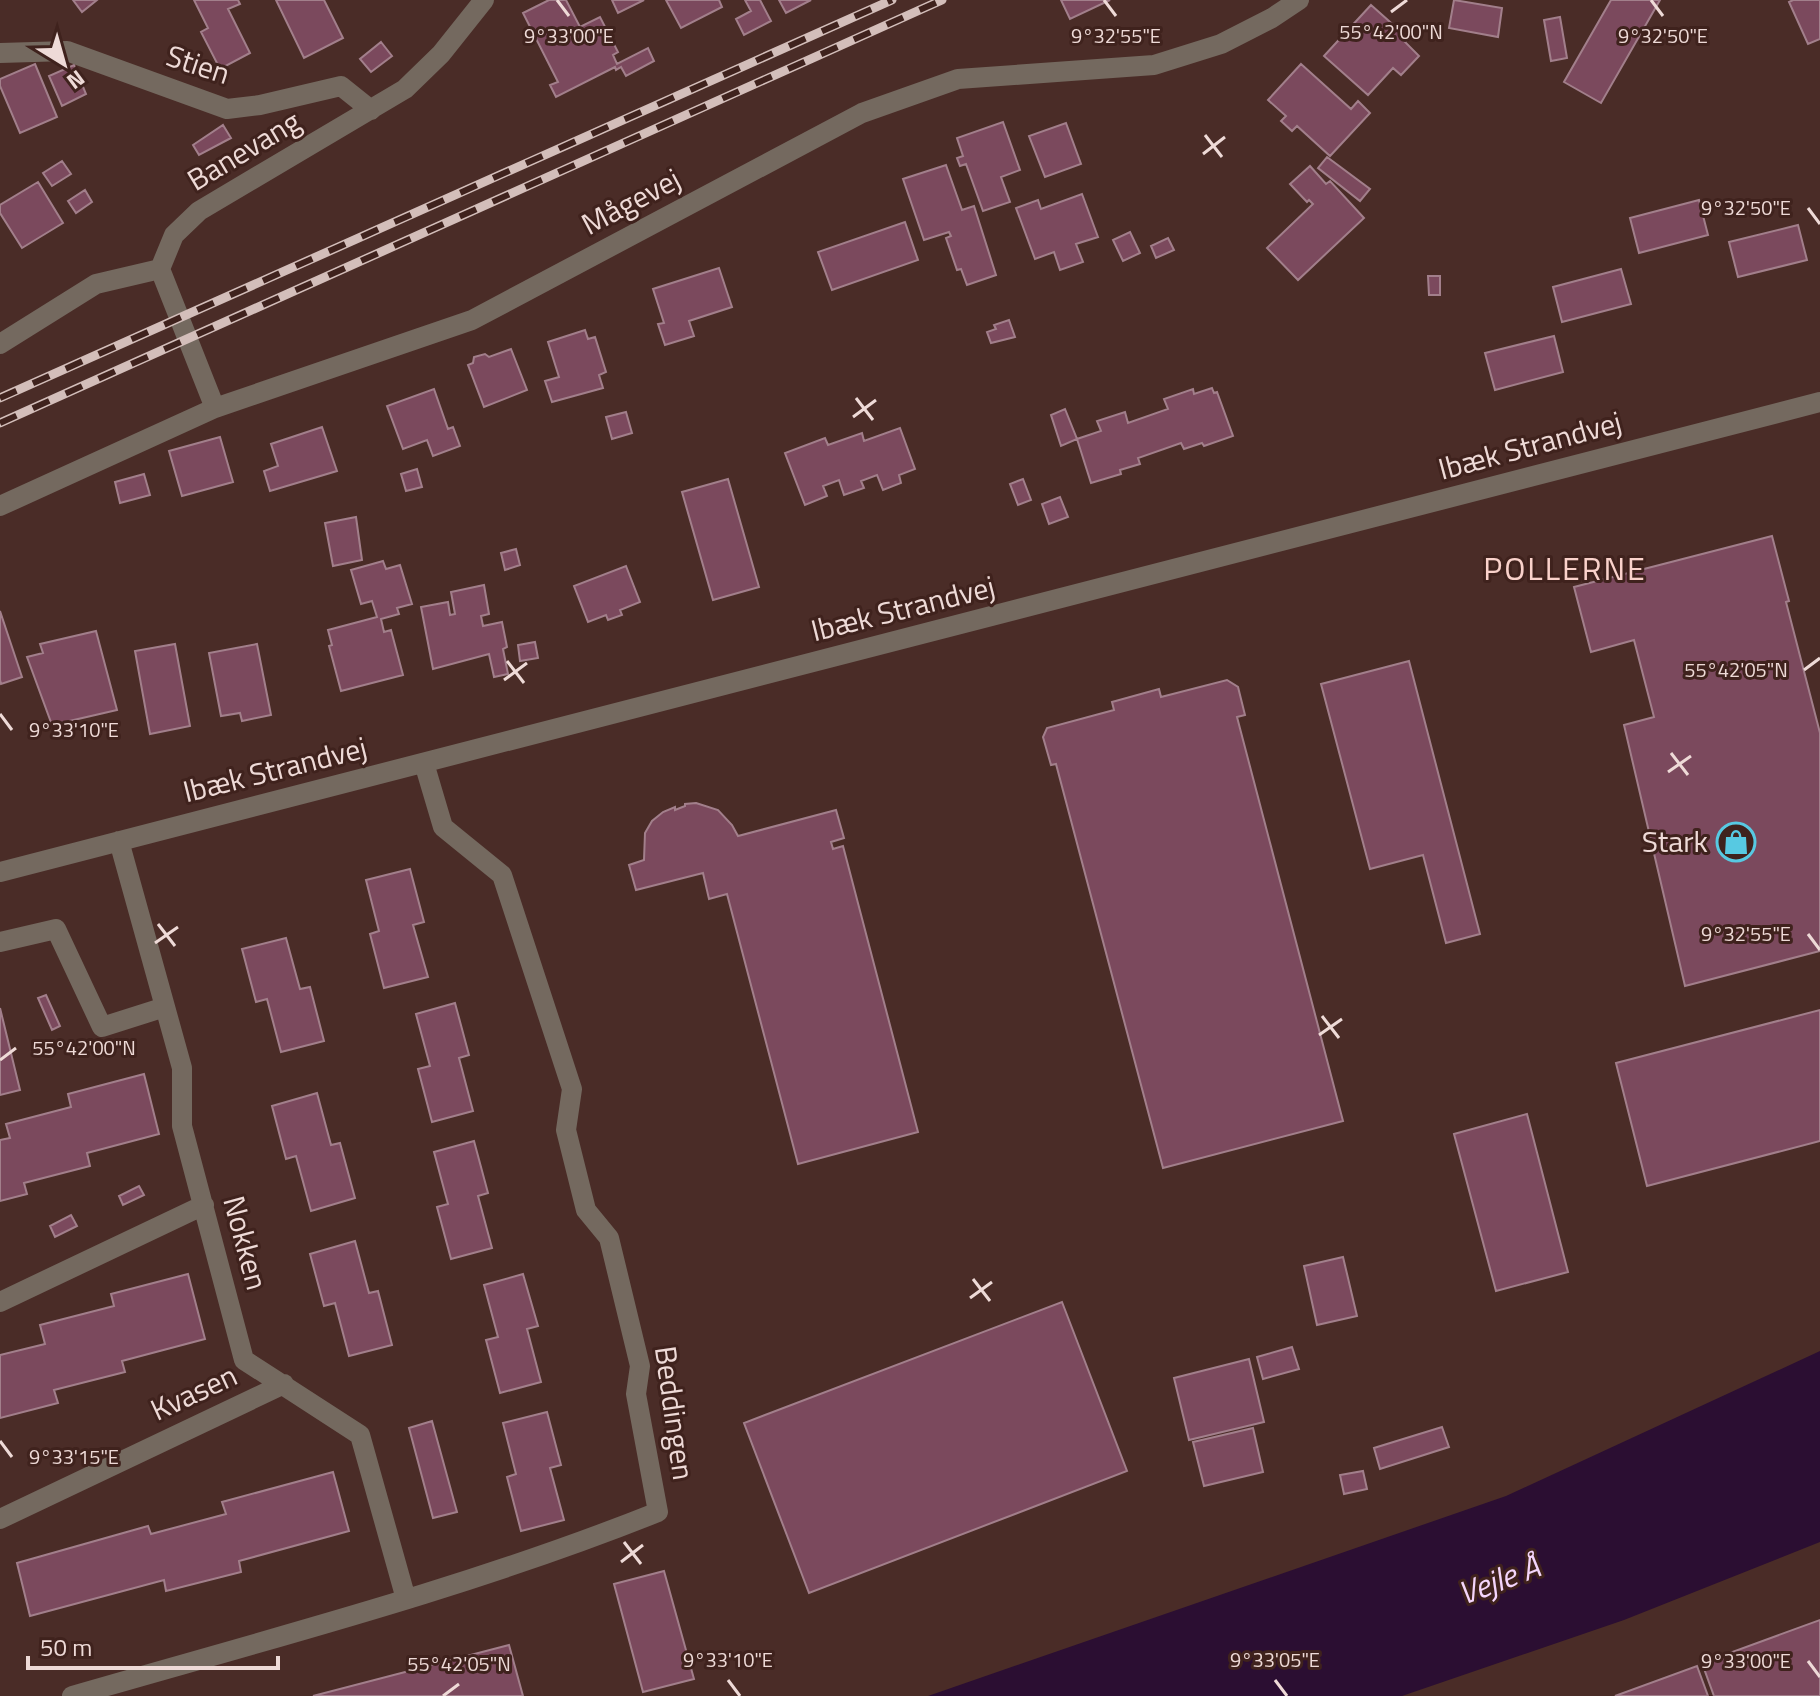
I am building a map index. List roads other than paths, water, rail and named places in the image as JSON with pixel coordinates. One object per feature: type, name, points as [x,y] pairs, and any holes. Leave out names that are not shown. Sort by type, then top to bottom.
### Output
[{"type":"street","name":"Banevang","points":[[160,269],[174,235],[199,211],[371,110],[414,81],[441,54],[484,0]]},
{"type":"street","name":"Mågevej","points":[[0,506],[215,408],[472,320],[862,113],[958,79],[1154,65],[1221,44],[1272,18],[1299,0]]},
{"type":"street","name":"Stien","points":[[0,53],[67,51],[227,109],[260,105],[341,86],[371,110]]},
{"type":"street","points":[[0,344],[96,284],[160,269],[215,408]]},
{"type":"street","name":"Ibæk Strandvej","points":[[0,872],[1820,402]]},
{"type":"street","name":"Beddingen","points":[[72,1696],[406,1599],[577,1545],[658,1512],[636,1394],[640,1366],[637,1352],[609,1238],[586,1210],[566,1130],[572,1089],[502,875],[443,827],[424,763]]},
{"type":"street","name":"Nokken","points":[[119,841],[182,1068],[182,1126],[244,1360],[360,1435],[406,1599]]},
{"type":"street","points":[[0,942],[56,929],[102,1027],[165,1007]]},
{"type":"street","points":[[0,1302],[204,1205]]},
{"type":"street","name":"Kvasen","points":[[0,1519],[284,1384]]},
{"type":"water","name":"Vejle Å","points":[[1820,1351],[1820,1542],[1624,1620],[1402,1696],[928,1696],[1506,1496]]},
{"type":"railway","points":[[0,398],[892,0]]},
{"type":"railway","points":[[0,423],[942,0]]},
{"type":"place","name":"Stark","points":[[1736,842]]},
{"type":"district","name":"POLLERNE","points":[[1565,569]]}]
